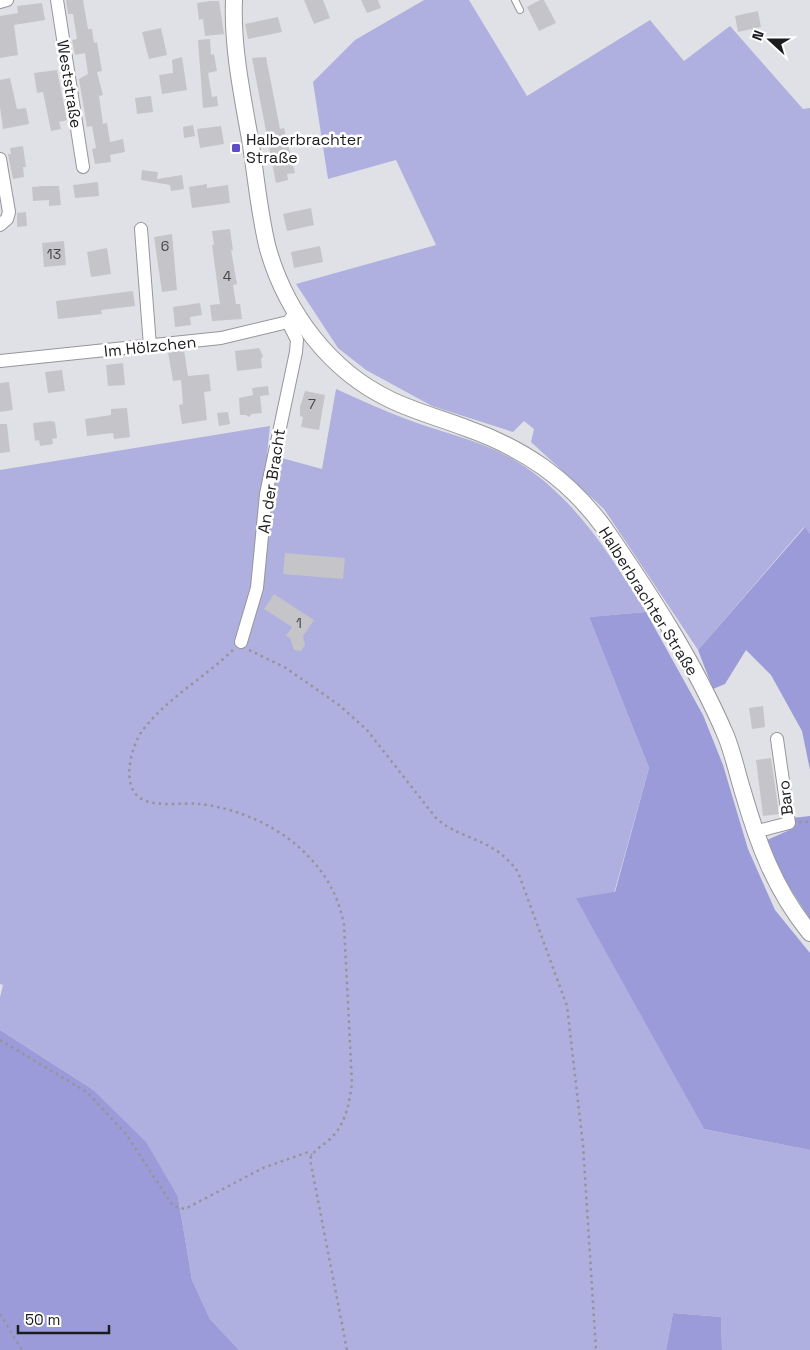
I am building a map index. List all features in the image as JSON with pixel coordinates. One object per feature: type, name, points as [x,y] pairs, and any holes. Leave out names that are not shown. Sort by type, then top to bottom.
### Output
[{"type":"main road","name":"Halberbrachter Straße","points":[[234,0],[237,62],[268,247],[292,318],[343,368],[373,391],[407,407],[491,437],[513,447],[544,466],[576,494],[603,527],[651,598],[695,673],[728,740],[754,832],[776,885],[796,916],[810,933]]},
{"type":"street","points":[[0,2],[7,0]]},
{"type":"street","name":"Weststraße","points":[[57,0],[83,167]]},
{"type":"street","points":[[0,159],[9,212],[7,219],[0,225]]},
{"type":"street","points":[[141,229],[150,346]]},
{"type":"street","name":"Im Hölzchen","points":[[0,361],[221,338],[292,318]]},
{"type":"street","name":"An der Bracht","points":[[241,642],[257,588],[266,494],[296,352],[297,340],[292,318]]},
{"type":"street","name":"Baro","points":[[754,832],[788,824],[777,739]]},
{"type":"lane","points":[[515,0],[520,10]]},
{"type":"path","points":[[347,1350],[311,1166],[312,1154],[335,1135],[343,1122],[352,1083],[344,925],[341,905],[333,888],[319,868],[300,848],[261,821],[224,808],[207,805],[150,802],[140,799],[131,786],[131,758],[142,732],[167,705],[208,673],[241,642],[261,658],[286,668],[339,705],[367,730],[436,818],[445,826],[495,848],[507,857],[518,872],[567,1006],[583,1145],[596,1350]]},
{"type":"path","points":[[0,1040],[88,1092],[126,1134],[172,1206],[185,1209],[263,1168],[308,1152],[312,1154]]},
{"type":"path","points":[[0,1314],[22,1350]]},
{"type":"shaded area","points":[[424,0],[469,0],[527,96],[650,20],[684,61],[730,26],[803,109],[810,108],[810,534],[804,527],[698,650],[604,509],[531,442],[534,429],[524,421],[513,432],[432,406],[366,370],[338,348],[296,284],[436,245],[396,160],[328,179],[313,82],[355,40]]},
{"type":"shaded area","points":[[336,389],[406,419],[490,448],[516,461],[537,475],[574,510],[590,529],[619,569],[646,612],[589,617],[649,768],[614,893],[577,898],[704,1129],[810,1150],[810,1350],[722,1350],[721,1317],[673,1313],[666,1350],[239,1350],[210,1319],[192,1280],[178,1197],[92,1089],[0,1030],[0,997],[3,985],[0,984],[0,470],[270,426],[267,454],[322,469]]},
{"type":"shaded area","points":[[805,527],[810,534],[810,770],[802,731],[771,675],[746,650],[725,684],[713,689],[698,650]]},
{"type":"shaded area","points":[[646,612],[703,715],[723,765],[748,849],[775,910],[810,953],[810,1150],[704,1129],[576,898],[615,892],[649,768],[589,617]]},
{"type":"shaded area","points":[[810,816],[810,919],[780,873],[767,840],[794,828],[792,818]]},
{"type":"shaded area","points":[[0,1030],[92,1089],[146,1142],[178,1197],[192,1280],[210,1319],[239,1350],[0,1350]]},
{"type":"shaded area","points":[[673,1313],[721,1317],[722,1350],[666,1350]]},
{"type":"building","points":[[66,0],[83,0],[88,29],[92,29],[94,43],[97,42],[102,71],[97,72],[103,95],[99,96],[103,124],[107,123],[110,142],[123,139],[125,152],[110,155],[111,162],[95,164],[92,149],[96,148],[92,126],[87,127],[79,79],[88,74],[85,53],[75,55],[72,40],[77,39],[73,14],[68,14]]},
{"type":"building","points":[[304,0],[323,0],[330,18],[314,24]]},
{"type":"building","points":[[361,0],[378,0],[381,8],[367,13]]},
{"type":"building","points":[[540,0],[544,0],[556,23],[539,31],[527,7]]},
{"type":"building","points":[[219,1],[224,34],[205,36],[203,19],[199,20],[197,3]]},
{"type":"building","points":[[42,3],[45,20],[14,25],[18,55],[0,58],[0,16],[18,13],[17,6]]},
{"type":"building","points":[[758,11],[761,27],[738,32],[735,16]]},
{"type":"building","points":[[278,17],[282,32],[248,39],[245,24]]},
{"type":"building","points":[[161,28],[167,55],[149,59],[142,32]]},
{"type":"building","points":[[210,39],[211,55],[214,54],[217,71],[208,73],[212,97],[217,96],[218,106],[203,108],[198,40]]},
{"type":"building","points":[[182,57],[187,90],[162,94],[159,75],[173,73],[172,60]]},
{"type":"building","points":[[266,57],[280,129],[284,128],[295,173],[287,174],[288,180],[276,183],[252,58]]},
{"type":"building","points":[[57,70],[67,120],[59,122],[61,129],[51,131],[43,92],[37,93],[34,73]]},
{"type":"building","points":[[10,78],[17,109],[26,108],[29,124],[3,129],[0,107],[0,80]]},
{"type":"building","points":[[151,96],[153,112],[137,114],[135,98]]},
{"type":"building","points":[[193,125],[195,136],[184,138],[183,127]]},
{"type":"building","points":[[221,126],[224,144],[200,148],[197,129]]},
{"type":"building","points":[[23,146],[26,167],[23,167],[24,177],[13,179],[8,154],[11,154],[10,148]]},
{"type":"building","points":[[142,170],[158,172],[157,179],[182,175],[184,189],[171,191],[170,185],[141,180]]},
{"type":"building","points":[[98,182],[99,196],[75,198],[73,185]]},
{"type":"building","points":[[207,184],[207,188],[228,185],[230,203],[192,208],[189,187]]},
{"type":"building","points":[[59,186],[61,205],[49,206],[49,200],[33,201],[32,187]]},
{"type":"building","points":[[311,208],[314,225],[287,231],[283,214]]},
{"type":"building","points":[[26,212],[27,226],[17,227],[17,213]]},
{"type":"building","points":[[230,229],[233,250],[231,250],[237,284],[233,285],[236,304],[240,304],[242,319],[212,321],[210,305],[220,304],[212,245],[214,245],[212,231]]},
{"type":"building","points":[[172,234],[177,290],[162,292],[154,237]]},
{"type":"building","points":[[64,241],[66,265],[44,267],[42,243]]},
{"type":"building","points":[[320,246],[323,262],[294,268],[291,252]]},
{"type":"building","points":[[107,248],[111,274],[91,277],[87,252]]},
{"type":"building","points":[[133,291],[135,306],[101,310],[102,314],[58,319],[56,301]]},
{"type":"building","points":[[200,303],[202,315],[190,317],[191,325],[175,327],[173,307]]},
{"type":"building","points":[[259,348],[263,356],[261,359],[262,368],[237,371],[235,351]]},
{"type":"building","points":[[184,350],[188,376],[209,374],[211,391],[204,392],[207,420],[182,424],[179,405],[183,404],[181,380],[173,381],[168,352]]},
{"type":"building","points":[[123,363],[125,385],[108,386],[106,365]]},
{"type":"building","points":[[62,370],[65,391],[48,393],[45,372]]},
{"type":"building","points":[[9,382],[13,410],[0,412],[0,383]]},
{"type":"building","points":[[268,386],[269,395],[260,396],[262,413],[252,414],[249,417],[240,415],[239,398],[253,395],[252,388]]},
{"type":"building","points":[[305,391],[325,395],[319,430],[301,427],[303,417],[300,416],[300,407]]},
{"type":"building","points":[[127,408],[130,437],[114,439],[113,433],[87,436],[85,419],[111,415],[111,409]]},
{"type":"building","points":[[228,412],[230,424],[219,426],[217,413]]},
{"type":"building","points":[[55,422],[57,438],[52,439],[53,444],[40,446],[39,440],[35,441],[33,423]]},
{"type":"building","points":[[0,424],[7,424],[10,452],[0,453]]},
{"type":"building","points":[[285,553],[345,558],[343,579],[283,574]]},
{"type":"building","points":[[274,594],[314,620],[303,636],[305,645],[301,651],[294,650],[290,638],[286,636],[292,627],[264,609]]},
{"type":"building","points":[[763,706],[765,727],[752,729],[749,708]]},
{"type":"building","points":[[771,758],[779,814],[763,816],[756,760]]},
{"type":"place","name":"Halberbrachter Straße","points":[[236,148]]}]
